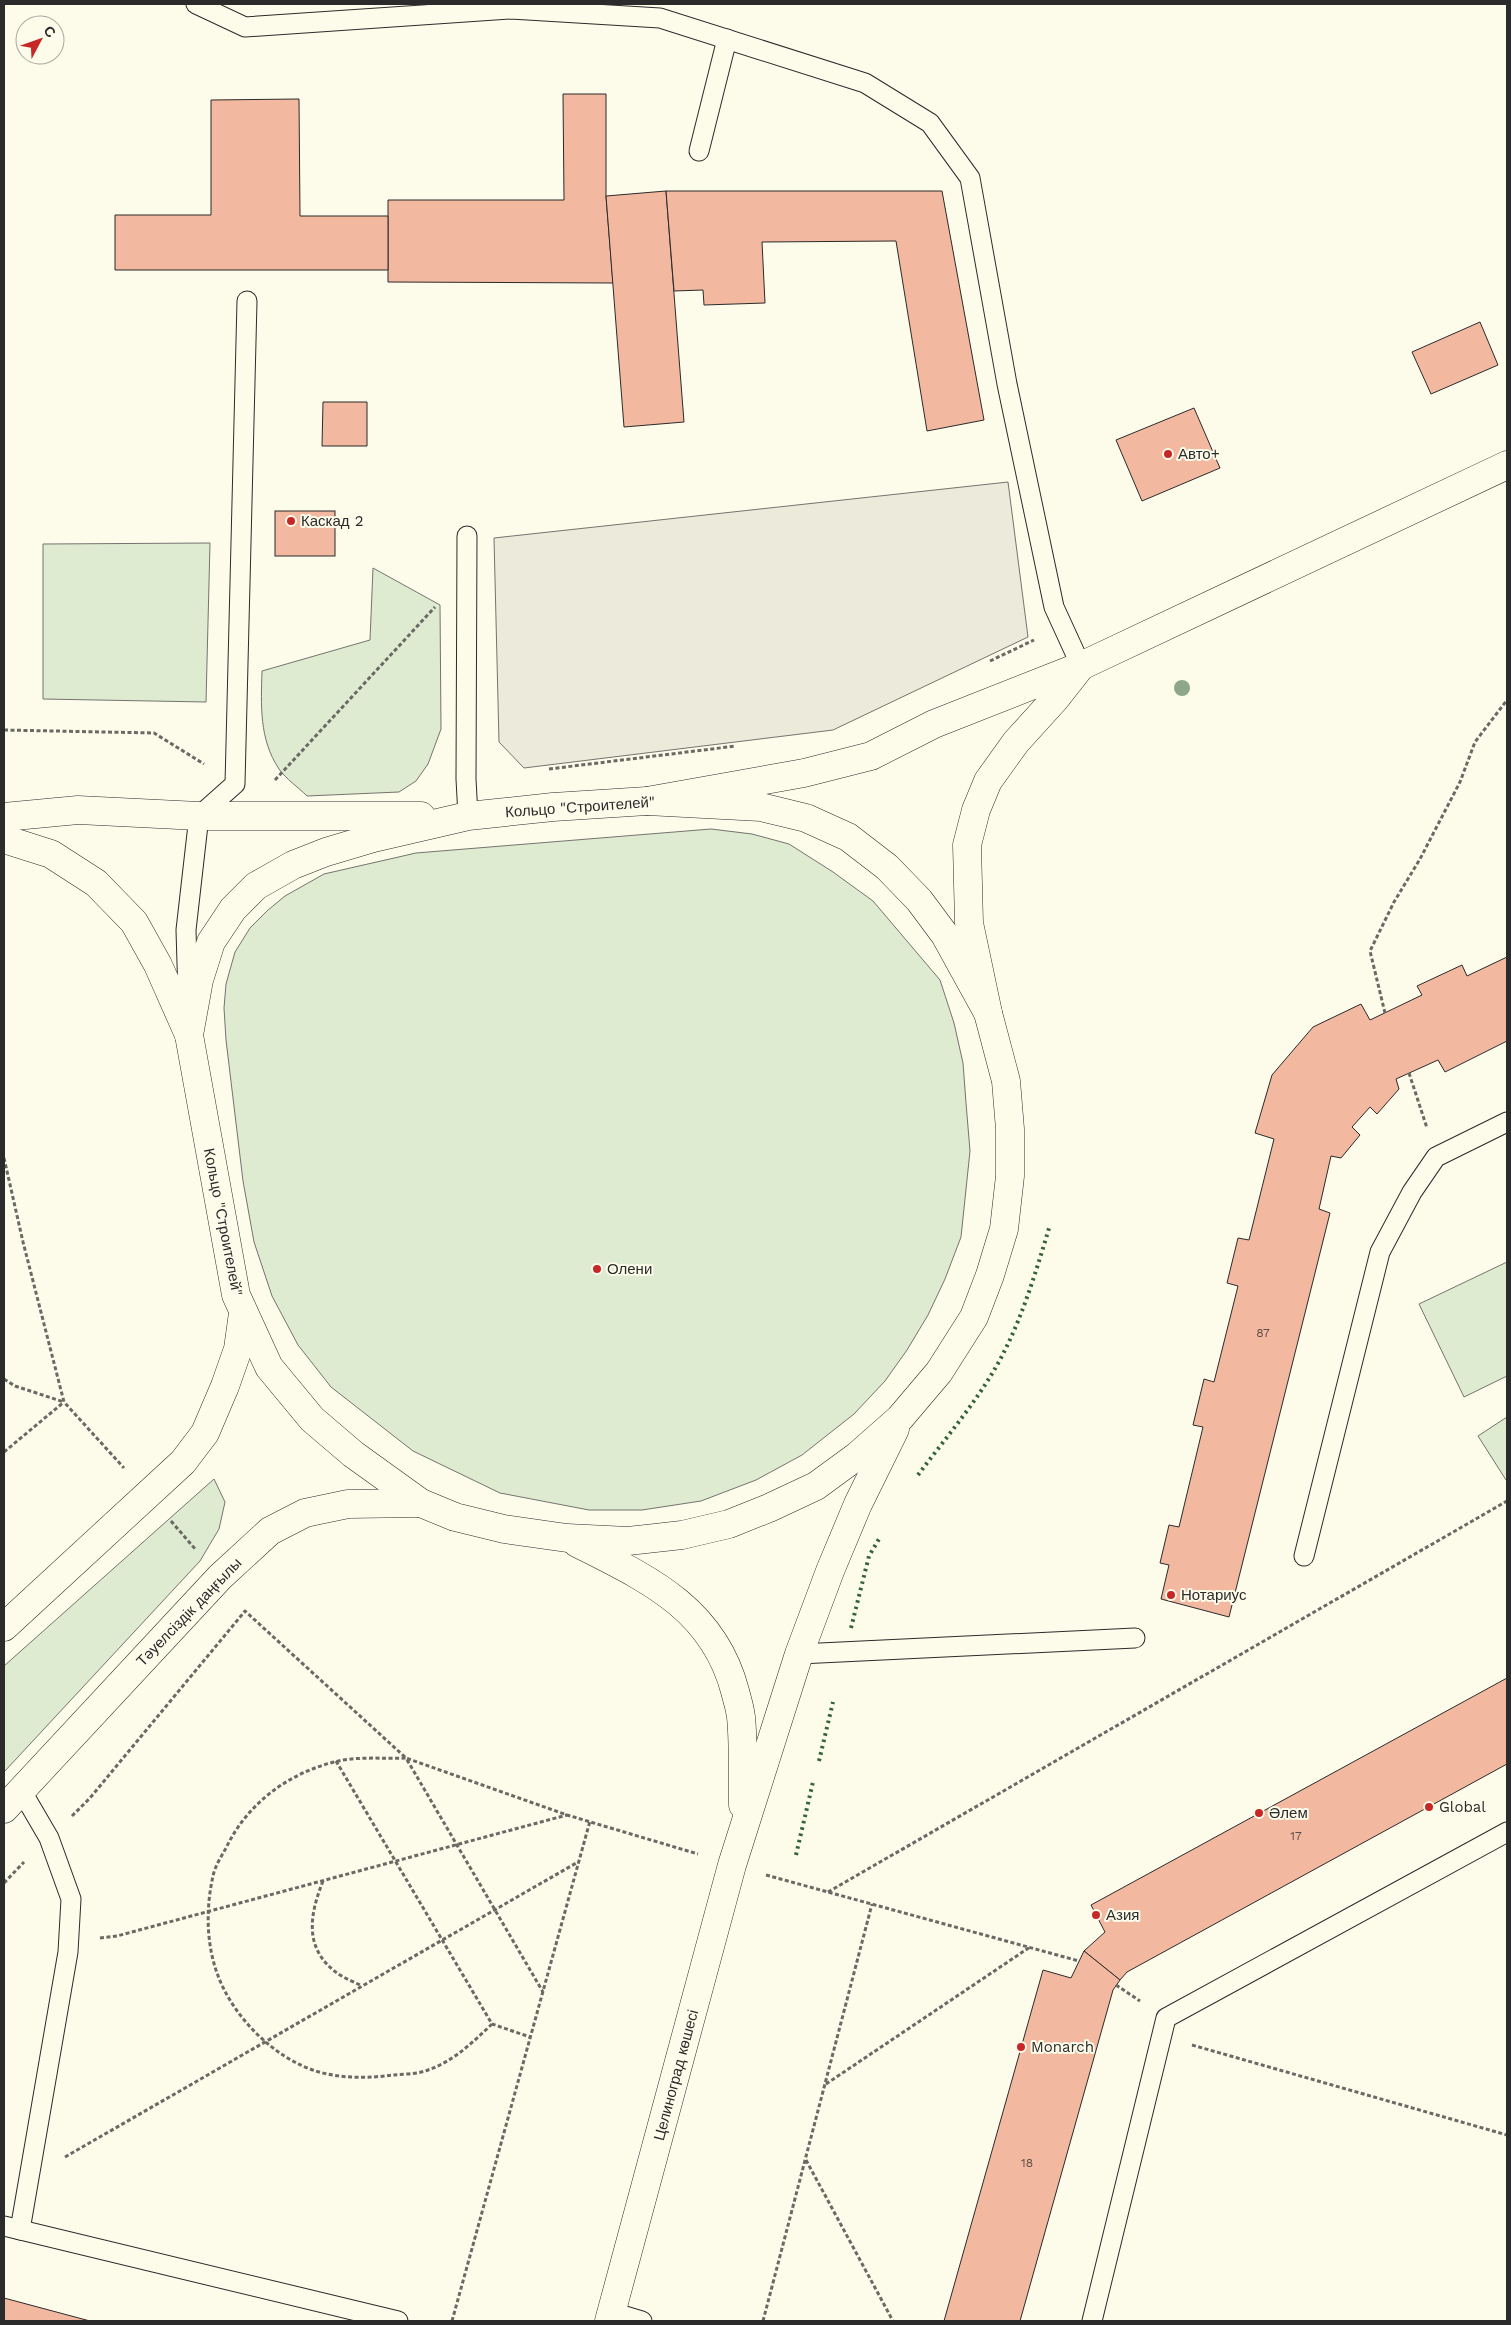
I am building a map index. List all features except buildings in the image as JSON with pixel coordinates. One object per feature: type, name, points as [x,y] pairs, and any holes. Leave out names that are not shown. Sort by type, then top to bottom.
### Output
[{"type":"street","points":[[647,801],[804,773],[871,756],[934,724],[1081,666],[1507,465]]},
{"type":"street","points":[[988,1012],[970,923],[966,844],[976,810],[988,780],[1016,742],[1055,699],[1081,666]]},
{"type":"street","name":"Кольцо \"Строителей\"","points":[[647,801],[760,808],[806,818],[848,837],[887,867],[919,900],[945,935],[988,1012],[1006,1081],[1010,1128],[1010,1176],[1004,1229],[990,1275],[974,1317],[939,1372],[900,1418],[857,1456],[816,1486],[729,1524],[682,1535],[628,1541],[567,1538],[504,1529],[455,1517],[421,1503],[353,1454],[312,1419],[269,1367],[243,1313],[234,1286],[189,1035],[199,980],[211,942],[233,909],[256,886],[293,865],[326,852],[372,838],[468,816],[553,807],[647,801]]},
{"type":"street","points":[[4,817],[78,810],[199,816],[468,816]]},
{"type":"street","points":[[4,839],[51,854],[96,883],[134,922],[158,965],[189,1035]]},
{"type":"street","points":[[4,1627],[183,1462],[205,1433],[226,1386],[238,1349],[243,1313]]},
{"type":"street","name":"Целиноград көшесі","points":[[610,2316],[732,1865],[799,1654],[830,1571],[858,1504],[900,1418]]},
{"type":"street","name":"Тәуелсіздік даңғылы","points":[[13,1799],[220,1577],[270,1531],[306,1513],[348,1504],[421,1503]]},
{"type":"street","points":[[567,1538],[639,1574],[677,1600],[706,1628],[729,1668],[741,1716],[743,1829]]},
{"type":"lane","points":[[196,4],[245,27],[511,9],[660,18],[865,84],[930,123],[970,178],[1009,394],[1054,607],[1081,666]]},
{"type":"lane","points":[[699,151],[727,39]]},
{"type":"lane","points":[[189,1035],[186,930],[199,816],[235,784],[247,301]]},
{"type":"lane","points":[[467,536],[466,779],[468,816]]},
{"type":"lane","points":[[1304,1556],[1380,1252],[1412,1192],[1436,1157],[1507,1122]]},
{"type":"lane","points":[[799,1654],[1135,1638]]},
{"type":"lane","points":[[13,1799],[49,1838],[71,1899],[69,1940],[56,2033],[30,2177],[12,2228],[398,2321]]},
{"type":"lane","points":[[1092,2321],[1166,2018],[1507,1832]]},
{"type":"lane","points":[[610,2316],[642,2321]]},
{"type":"path","points":[[282,782],[273,782],[466,573]]},
{"type":"path","points":[[982,664],[1064,628]]},
{"type":"path","points":[[1385,1013],[1370,951],[1394,902],[1420,859],[1460,782],[1475,742],[1507,700]]},
{"type":"path","points":[[4,730],[154,732],[235,784]]},
{"type":"path","points":[[543,770],[737,746]]},
{"type":"path","points":[[1409,1073],[1436,1157]]},
{"type":"path","points":[[4,1158],[22,1242],[64,1402]]},
{"type":"path","points":[[4,1379],[15,1386],[64,1402]]},
{"type":"path","points":[[4,1452],[64,1402]]},
{"type":"path","points":[[827,1893],[1507,1501]]},
{"type":"path","points":[[4,1883],[90,1798],[245,1611],[406,1758],[455,1845],[543,1992]]},
{"type":"path","points":[[492,2024],[462,2053],[428,2071],[366,2079],[320,2072],[289,2058],[265,2041],[231,2002],[216,1972],[209,1935],[208,1911],[213,1874],[231,1837],[248,1811],[271,1792],[304,1772],[336,1761],[406,1758],[567,1815],[732,1865],[827,1893],[1079,1961]]},
{"type":"path","points":[[336,1761],[492,2024],[530,2037]]},
{"type":"path","points":[[69,1940],[116,1936],[567,1815]]},
{"type":"path","points":[[452,2321],[590,1821]]},
{"type":"path","points":[[30,2177],[578,1862]]},
{"type":"path","points":[[324,1880],[314,1905],[311,1928],[319,1952],[337,1972],[362,1986]]},
{"type":"path","points":[[763,2321],[872,1904]]},
{"type":"path","points":[[826,2084],[1030,1948]]},
{"type":"path","points":[[1116,1985],[1166,2018],[1188,2044],[1507,2135]]},
{"type":"path","points":[[806,2159],[893,2321]]},
{"type":"green space","points":[[210,543],[206,702],[43,699],[43,544]]},
{"type":"green space","points":[[373,568],[440,605],[441,729],[428,764],[416,781],[399,792],[307,796],[282,773],[272,758],[263,722],[262,671],[370,640]]},
{"type":"green space","points":[[711,829],[752,834],[789,844],[833,872],[873,901],[940,980],[954,1023],[963,1063],[970,1151],[961,1237],[945,1279],[928,1315],[907,1350],[885,1381],[854,1414],[802,1455],[756,1480],[701,1501],[642,1510],[589,1510],[500,1493],[413,1451],[331,1387],[298,1345],[272,1296],[254,1242],[243,1181],[226,1040],[224,1008],[226,984],[235,952],[250,928],[268,910],[285,896],[324,874],[416,853]]},
{"type":"green space","points":[[1507,1262],[1507,1376],[1464,1397],[1419,1304]]},
{"type":"green space","points":[[1507,1417],[1507,1480],[1506,1480],[1478,1436]]},
{"type":"green space","points":[[214,1479],[225,1502],[219,1529],[200,1561],[4,1772],[4,1666]]},
{"type":"shaded area","points":[[1008,482],[1028,637],[833,730],[524,768],[499,742],[494,538]]},
{"type":"hedge","points":[[918,1475],[985,1386],[1003,1354],[1024,1307],[1050,1225]]},
{"type":"hedge","points":[[851,1628],[869,1556],[879,1539]]},
{"type":"hedge","points":[[819,1761],[833,1702]]},
{"type":"hedge","points":[[796,1855],[813,1782]]},
{"type":"place","name":"Авто+","points":[[1168,454]]},
{"type":"place","name":"Каскад 2","points":[[291,521]]},
{"type":"place","name":"Олени","points":[[597,1269]]},
{"type":"place","name":"Нотариус","points":[[1171,1595]]},
{"type":"place","name":"Global","points":[[1429,1807]]},
{"type":"place","name":"Әлем","points":[[1259,1813]]},
{"type":"place","name":"Азия","points":[[1096,1915]]},
{"type":"place","name":"Monarch","points":[[1021,2047]]}]
